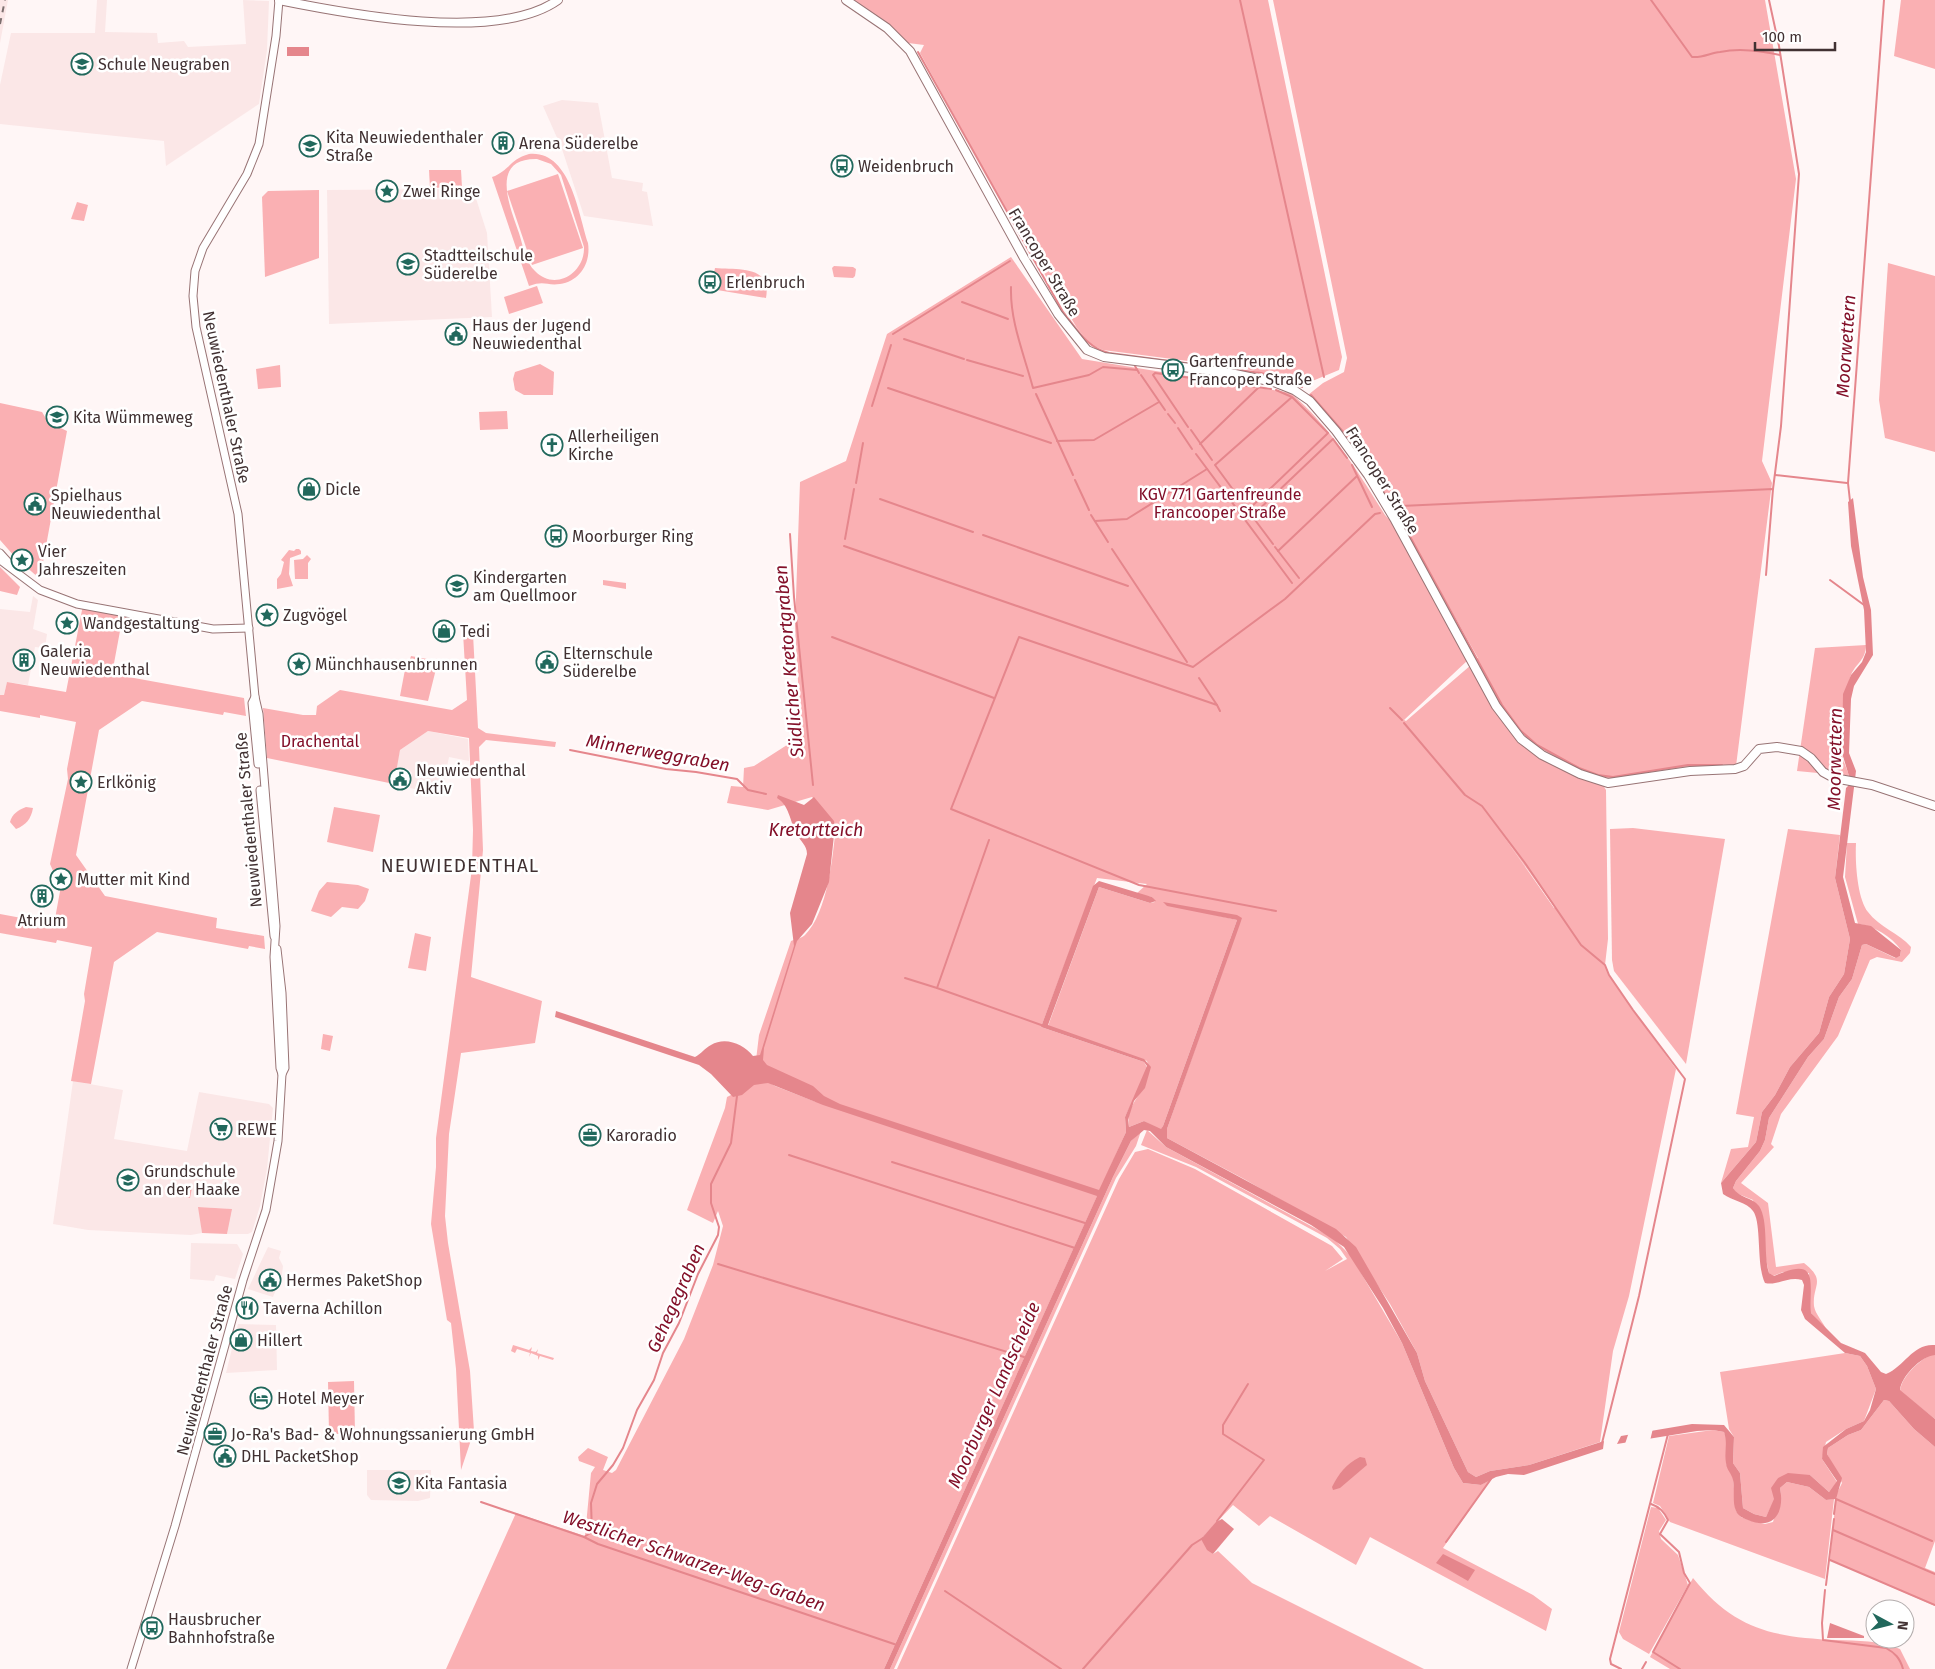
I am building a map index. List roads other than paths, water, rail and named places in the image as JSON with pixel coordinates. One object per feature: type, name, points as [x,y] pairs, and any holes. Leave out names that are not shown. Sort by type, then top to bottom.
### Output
[{"type":"main road","points":[[279,0],[432,23],[510,19],[530,14],[558,0]]},
{"type":"main road","name":"Francoper Straße","points":[[846,0],[887,28],[910,51],[1041,287],[1072,333],[1088,350],[1104,357],[1230,374],[1274,382],[1302,395],[1320,412],[1346,445],[1384,502],[1496,706],[1511,728],[1531,747],[1556,763],[1608,783],[1690,771],[1735,769],[1744,766],[1756,751],[1771,747],[1801,751],[1823,772],[1843,780],[1857,782],[1935,806]]},
{"type":"street","name":"Neuwiedenthaler Straße","points":[[131,1669],[175,1526],[243,1280],[266,1210],[278,1141],[282,1074],[285,1068],[279,958],[275,941],[276,926],[259,714],[255,697],[236,505],[196,327],[193,296],[196,271],[203,248],[247,174],[259,144],[276,36],[279,0]]},
{"type":"street","points":[[0,553],[11,568]]},
{"type":"street","points":[[0,560],[40,590],[83,605],[213,629],[249,628]]},
{"type":"water","points":[[287,47],[309,47],[309,56],[287,56]]},
{"type":"water","points":[[1853,498],[1863,577],[1871,610],[1873,655],[1854,686],[1851,699],[1849,753],[1856,771],[1843,877],[1855,923],[1871,926],[1901,950],[1900,956],[1896,958],[1866,944],[1862,945],[1852,979],[1839,997],[1824,1039],[1808,1057],[1769,1118],[1765,1140],[1760,1151],[1736,1181],[1733,1188],[1739,1194],[1756,1203],[1762,1212],[1769,1273],[1774,1276],[1799,1269],[1805,1270],[1811,1282],[1811,1313],[1841,1343],[1865,1353],[1881,1372],[1886,1374],[1899,1366],[1915,1351],[1927,1345],[1935,1345],[1935,1355],[1918,1363],[1908,1373],[1900,1390],[1935,1419],[1935,1447],[1914,1429],[1889,1401],[1884,1400],[1861,1430],[1848,1435],[1828,1448],[1827,1454],[1842,1478],[1836,1499],[1826,1500],[1809,1487],[1787,1482],[1780,1488],[1781,1505],[1776,1517],[1765,1523],[1757,1523],[1743,1518],[1736,1511],[1733,1480],[1726,1465],[1726,1440],[1724,1432],[1713,1430],[1697,1431],[1617,1444],[1621,1436],[1692,1424],[1724,1425],[1734,1437],[1733,1463],[1740,1473],[1743,1508],[1754,1514],[1766,1517],[1774,1499],[1771,1488],[1778,1478],[1788,1473],[1810,1475],[1829,1492],[1837,1481],[1822,1459],[1823,1447],[1846,1429],[1864,1421],[1870,1410],[1876,1389],[1867,1366],[1860,1356],[1845,1353],[1805,1319],[1801,1310],[1804,1285],[1802,1280],[1792,1279],[1770,1284],[1765,1283],[1762,1275],[1756,1217],[1750,1208],[1723,1194],[1721,1183],[1756,1142],[1762,1112],[1775,1095],[1790,1067],[1819,1033],[1829,997],[1844,974],[1850,939],[1835,878],[1849,776],[1842,753],[1843,694],[1851,675],[1862,662],[1866,652],[1864,610],[1851,546],[1848,502]]},
{"type":"water","name":"Kretortteich","points":[[778,795],[804,805],[814,797],[834,821],[835,826],[829,882],[812,924],[797,941],[764,1048],[763,1060],[767,1065],[813,1086],[824,1096],[840,1104],[1099,1190],[1126,1132],[1125,1117],[1147,1066],[1144,1062],[1041,1027],[1093,886],[1099,881],[1152,897],[1156,901],[1150,903],[1099,887],[1048,1025],[1144,1059],[1151,1067],[1145,1088],[1134,1101],[1128,1120],[1129,1127],[1144,1121],[1161,1129],[1163,1126],[1237,920],[1167,906],[1163,902],[1237,915],[1242,918],[1167,1129],[1167,1138],[1336,1229],[1356,1247],[1417,1353],[1425,1381],[1468,1472],[1476,1477],[1490,1471],[1529,1465],[1604,1441],[1603,1449],[1524,1475],[1508,1474],[1496,1477],[1481,1485],[1463,1483],[1454,1468],[1402,1343],[1383,1308],[1344,1247],[1311,1225],[1166,1147],[1150,1131],[1144,1130],[1131,1141],[1113,1177],[890,1669],[884,1669],[1097,1196],[823,1105],[768,1083],[754,1085],[742,1095],[733,1097],[711,1074],[699,1065],[555,1017],[556,1011],[695,1057],[709,1046],[722,1041],[739,1045],[753,1056],[760,1055],[794,946],[790,913],[807,854],[805,846],[796,833],[787,809],[777,798]]},
{"type":"water","points":[[1360,1457],[1365,1458],[1367,1465],[1340,1488],[1333,1490],[1332,1487],[1340,1473]]},
{"type":"water","points":[[1222,1519],[1234,1529],[1213,1554],[1207,1550],[1201,1539],[1216,1522]]},
{"type":"water","points":[[1443,1554],[1475,1570],[1468,1581],[1436,1563]]},
{"type":"water","points":[[1830,1623],[1864,1636],[1864,1638],[1827,1638]]},
{"type":"waterway","points":[[1240,0],[1324,377]]},
{"type":"waterway","points":[[1651,0],[1692,57],[1735,50],[1758,51],[1780,55]]},
{"type":"waterway","name":"Moorwettern","points":[[1769,0],[1779,46],[1799,174],[1781,426],[1773,489]]},
{"type":"waterway","name":"Moorwettern","points":[[1850,501],[1848,483],[1884,0]]},
{"type":"waterway","points":[[918,52],[1063,312],[1088,342],[1094,347],[1109,353],[1261,373],[1291,381],[1302,387]]},
{"type":"waterway","points":[[893,334],[1010,261]]},
{"type":"waterway","points":[[1011,287],[1015,325],[1033,388],[1089,375],[1103,367],[1137,370]]},
{"type":"waterway","points":[[962,302],[1008,319]]},
{"type":"waterway","points":[[904,339],[964,359]]},
{"type":"waterway","points":[[872,406],[891,345]]},
{"type":"waterway","points":[[967,360],[1023,376]]},
{"type":"waterway","points":[[1135,366],[1139,373]]},
{"type":"waterway","points":[[1188,427],[1153,375],[1155,373],[1271,389]]},
{"type":"waterway","points":[[1141,375],[1165,410]]},
{"type":"waterway","points":[[888,388],[1051,443]]},
{"type":"waterway","points":[[1200,444],[1258,388]]},
{"type":"waterway","points":[[1276,390],[1292,397],[1328,433],[1248,510],[1215,465],[1292,397]]},
{"type":"waterway","points":[[1036,394],[1073,475]]},
{"type":"waterway","points":[[1311,395],[1345,434],[1395,509],[1502,705],[1521,731],[1537,745],[1579,768],[1598,775],[1613,777],[1688,765],[1722,765]]},
{"type":"waterway","points":[[1057,441],[1094,440],[1159,402]]},
{"type":"waterway","points":[[1168,414],[1175,423]]},
{"type":"waterway","points":[[1178,428],[1192,449]]},
{"type":"waterway","points":[[1191,430],[1212,460]]},
{"type":"waterway","points":[[1273,544],[1252,516],[1333,439],[1347,458]]},
{"type":"waterway","points":[[856,483],[863,443]]},
{"type":"waterway","points":[[1196,454],[1292,583]]},
{"type":"waterway","points":[[1352,465],[1372,507]]},
{"type":"waterway","points":[[1095,521],[1127,519],[1207,469]]},
{"type":"waterway","points":[[1775,475],[1847,483]]},
{"type":"waterway","points":[[1278,551],[1357,476]]},
{"type":"waterway","points":[[1075,480],[1089,510]]},
{"type":"waterway","points":[[845,539],[854,489]]},
{"type":"waterway","points":[[1395,509],[1401,506],[1773,489],[1766,575]]},
{"type":"waterway","points":[[880,499],[973,532]]},
{"type":"waterway","points":[[844,546],[1193,667],[1285,599],[1375,514],[1380,513]]},
{"type":"waterway","points":[[1091,515],[1108,542]]},
{"type":"waterway","name":"Südlicher Kretortgraben","points":[[790,534],[794,597],[813,785]]},
{"type":"waterway","points":[[983,535],[1128,586]]},
{"type":"waterway","points":[[1275,547],[1299,578]]},
{"type":"waterway","points":[[1112,549],[1187,662]]},
{"type":"waterway","points":[[1830,580],[1864,605]]},
{"type":"waterway","points":[[832,637],[994,698]]},
{"type":"waterway","points":[[1220,711],[1217,705],[1019,637],[951,809],[1139,885],[1276,911]]},
{"type":"waterway","points":[[1199,678],[1217,705]]},
{"type":"waterway","points":[[1390,708],[1402,720]]},
{"type":"waterway","points":[[1404,723],[1465,795],[1482,806],[1525,863],[1581,945],[1605,965],[1609,975],[1633,1010],[1685,1079],[1639,1296],[1602,1443]]},
{"type":"waterway","name":"Minnerweggraben","points":[[570,750],[666,769],[737,779],[748,790],[766,794]]},
{"type":"waterway","points":[[989,840],[937,988],[1044,1026]]},
{"type":"waterway","points":[[905,978],[937,988]]},
{"type":"waterway","name":"Gehegegraben","points":[[584,1537],[592,1532],[591,1503],[597,1484],[613,1465],[623,1448],[637,1410],[654,1380],[663,1353],[679,1323],[698,1274],[718,1235],[719,1227],[711,1203],[711,1184],[731,1143],[737,1096]]},
{"type":"waterway","points":[[789,1155],[1075,1248]]},
{"type":"waterway","points":[[892,1162],[1085,1223]]},
{"type":"waterway","name":"Moorburger Landscheide","points":[[718,1264],[1024,1357]]},
{"type":"waterway","points":[[1217,1521],[1264,1460],[1223,1434],[1223,1425],[1248,1384]]},
{"type":"waterway","points":[[1621,1669],[1611,1664],[1610,1659],[1668,1434]]},
{"type":"waterway","points":[[1446,1542],[1491,1479]]},
{"type":"waterway","points":[[1834,1514],[1836,1499],[1932,1541]]},
{"type":"waterway","name":"Westlicher Schwarzer-Weg-Graben","points":[[481,1502],[584,1537],[598,1544],[897,1645]]},
{"type":"waterway","points":[[1651,1504],[1661,1510],[1668,1520],[1660,1534],[1679,1552],[1684,1573],[1690,1583],[1653,1652],[1680,1669]]},
{"type":"waterway","points":[[1826,1585],[1834,1519]]},
{"type":"waterway","points":[[1833,1530],[1935,1574]]},
{"type":"waterway","points":[[1083,1669],[1192,1545],[1203,1538]]},
{"type":"waterway","points":[[1830,1560],[1935,1605]]},
{"type":"waterway","points":[[1825,1590],[1822,1623],[1823,1640],[1886,1648],[1897,1656],[1903,1669]]},
{"type":"waterway","points":[[945,1591],[1061,1669]]},
{"type":"waterway","points":[[1642,1669],[1646,1662]]},
{"type":"railway","points":[[0,24],[5,0]]},
{"type":"place","name":"Schule Neugraben","points":[[82,64]]},
{"type":"place","name":"Arena Süderelbe","points":[[503,143]]},
{"type":"place","name":"Kita Neuwiedenthaler Straße","points":[[310,146]]},
{"type":"place","name":"Weidenbruch","points":[[842,166]]},
{"type":"place","name":"Zwei Ringe","points":[[387,191]]},
{"type":"place","name":"Stadtteilschule Süderelbe","points":[[408,264]]},
{"type":"place","name":"Erlenbruch","points":[[710,282]]},
{"type":"place","name":"Haus der Jugend Neuwiedenthal","points":[[456,334]]},
{"type":"place","name":"Gartenfreunde Francoper Straße","points":[[1173,370]]},
{"type":"place","name":"Kita Wümmeweg","points":[[57,417]]},
{"type":"place","name":"Allerheiligen Kirche","points":[[552,445]]},
{"type":"place","name":"Dicle","points":[[309,489]]},
{"type":"place","name":"Spielhaus Neuwiedenthal","points":[[35,504]]},
{"type":"place","name":"Moorburger Ring","points":[[556,536]]},
{"type":"place","name":"Vier Jahreszeiten","points":[[22,560]]},
{"type":"place","name":"Kindergarten am Quellmoor","points":[[457,586]]},
{"type":"place","name":"Zugvögel","points":[[267,615]]},
{"type":"place","name":"Wandgestaltung","points":[[67,623]]},
{"type":"place","name":"Tedi","points":[[444,631]]},
{"type":"place","name":"Galeria Neuwiedenthal","points":[[24,660]]},
{"type":"place","name":"Elternschule Süderelbe","points":[[547,662]]},
{"type":"place","name":"Münchhausenbrunnen","points":[[299,664]]},
{"type":"place","name":"Neuwiedenthal Aktiv","points":[[400,779]]},
{"type":"place","name":"Erlkönig","points":[[81,782]]},
{"type":"place","name":"Mutter mit Kind","points":[[61,879]]},
{"type":"place","name":"Atrium","points":[[42,896]]},
{"type":"place","name":"REWE","points":[[221,1129]]},
{"type":"place","name":"Karoradio","points":[[590,1135]]},
{"type":"place","name":"Grundschule an der Haake","points":[[128,1180]]},
{"type":"place","name":"Hermes PaketShop","points":[[270,1280]]},
{"type":"place","name":"Taverna Achillon","points":[[247,1308]]},
{"type":"place","name":"Hillert","points":[[241,1340]]},
{"type":"place","name":"Hotel Meyer","points":[[261,1398]]},
{"type":"place","name":"Jo-Ra's Bad- & Wohnungssanierung GmbH","points":[[215,1434]]},
{"type":"place","name":"DHL PacketShop","points":[[225,1456]]},
{"type":"place","name":"Kita Fantasia","points":[[399,1483]]},
{"type":"place","name":"Hausbrucher Bahnhofstraße","points":[[152,1628]]},
{"type":"district","name":"NEUWIEDENTHAL","points":[[460,865]]},
{"type":"park label","name":"KGV 771 Gartenfreunde Francooper Straße","points":[[1220,503]]},
{"type":"park label","name":"Drachental","points":[[320,741]]}]
